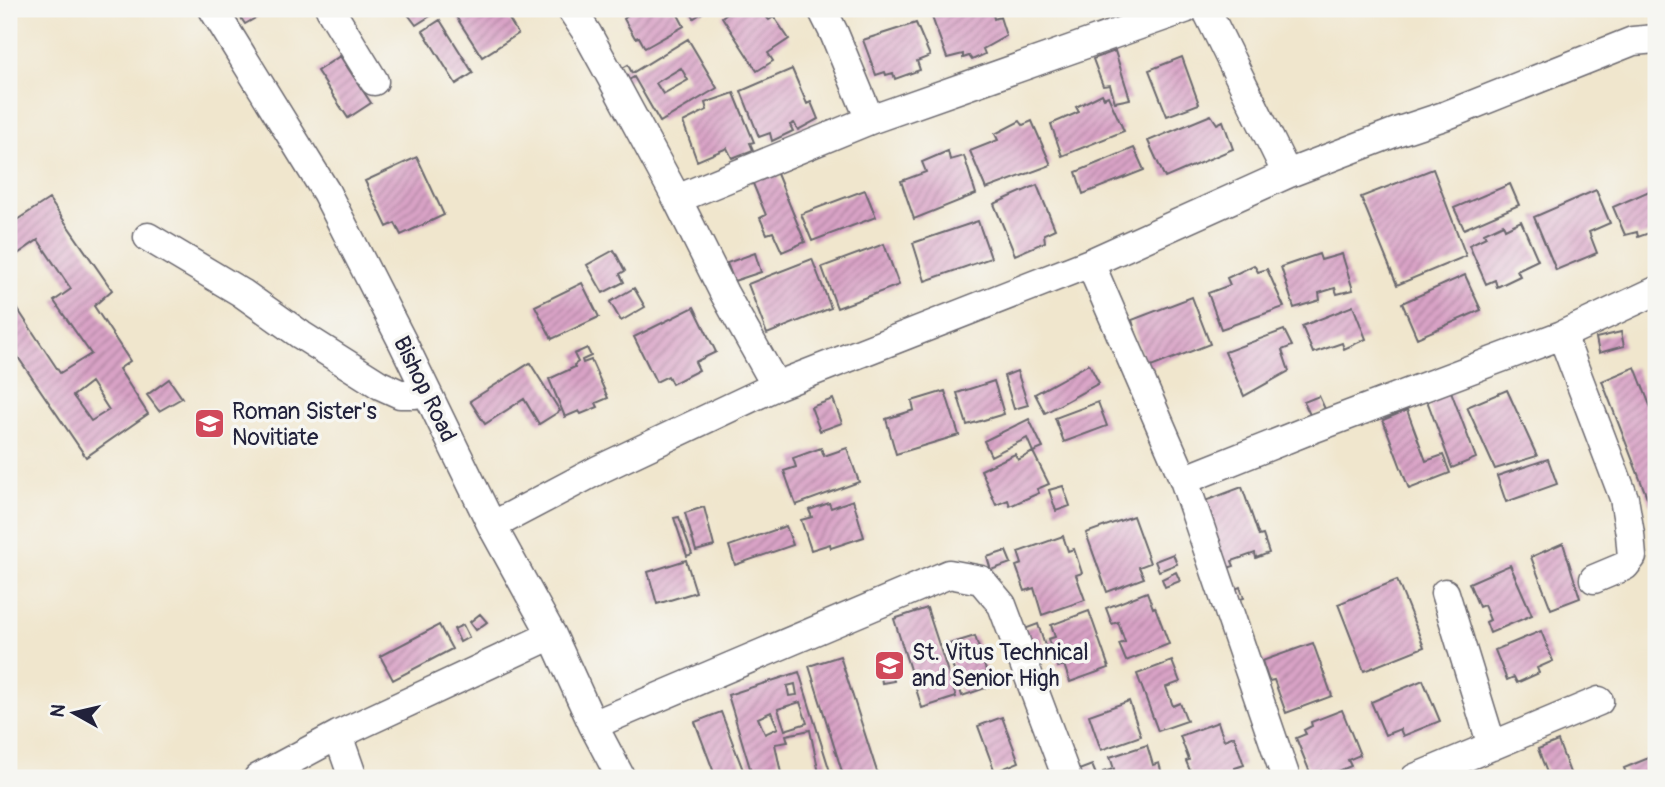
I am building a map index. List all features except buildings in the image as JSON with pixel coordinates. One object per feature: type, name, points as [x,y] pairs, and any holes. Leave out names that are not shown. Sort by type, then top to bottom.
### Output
[{"type":"street","name":"Bishop Road","points":[[213,9],[326,192],[492,526],[552,635],[593,725],[621,778]]},
{"type":"street","points":[[330,9],[373,82]]},
{"type":"street","points":[[571,9],[587,33],[776,386]]},
{"type":"street","points":[[822,9],[870,120]]},
{"type":"street","points":[[677,199],[870,120],[1185,9]]},
{"type":"street","points":[[1206,9],[1287,174]]},
{"type":"street","points":[[492,526],[598,470],[776,386],[1090,263],[1287,174],[1447,115],[1633,41],[1656,39]]},
{"type":"street","points":[[148,237],[242,293],[300,335],[380,385],[400,394],[426,391]]},
{"type":"street","points":[[1090,263],[1184,480],[1286,778]]},
{"type":"street","points":[[1184,480],[1562,335],[1656,291]]},
{"type":"street","points":[[1562,335],[1624,498],[1630,534],[1632,557],[1625,566],[1594,579]]},
{"type":"street","points":[[593,725],[948,574],[981,580],[1002,605],[1067,778]]},
{"type":"street","points":[[1445,593],[1492,746]]},
{"type":"street","points":[[258,778],[338,735],[552,635]]},
{"type":"street","points":[[1415,778],[1599,701]]},
{"type":"street","points":[[338,735],[353,778]]},
{"type":"place","name":"Roman Sister's Novitiate","points":[[209,424]]},
{"type":"place","name":"St. Vitus Technical and Senior High","points":[[889,665]]}]
